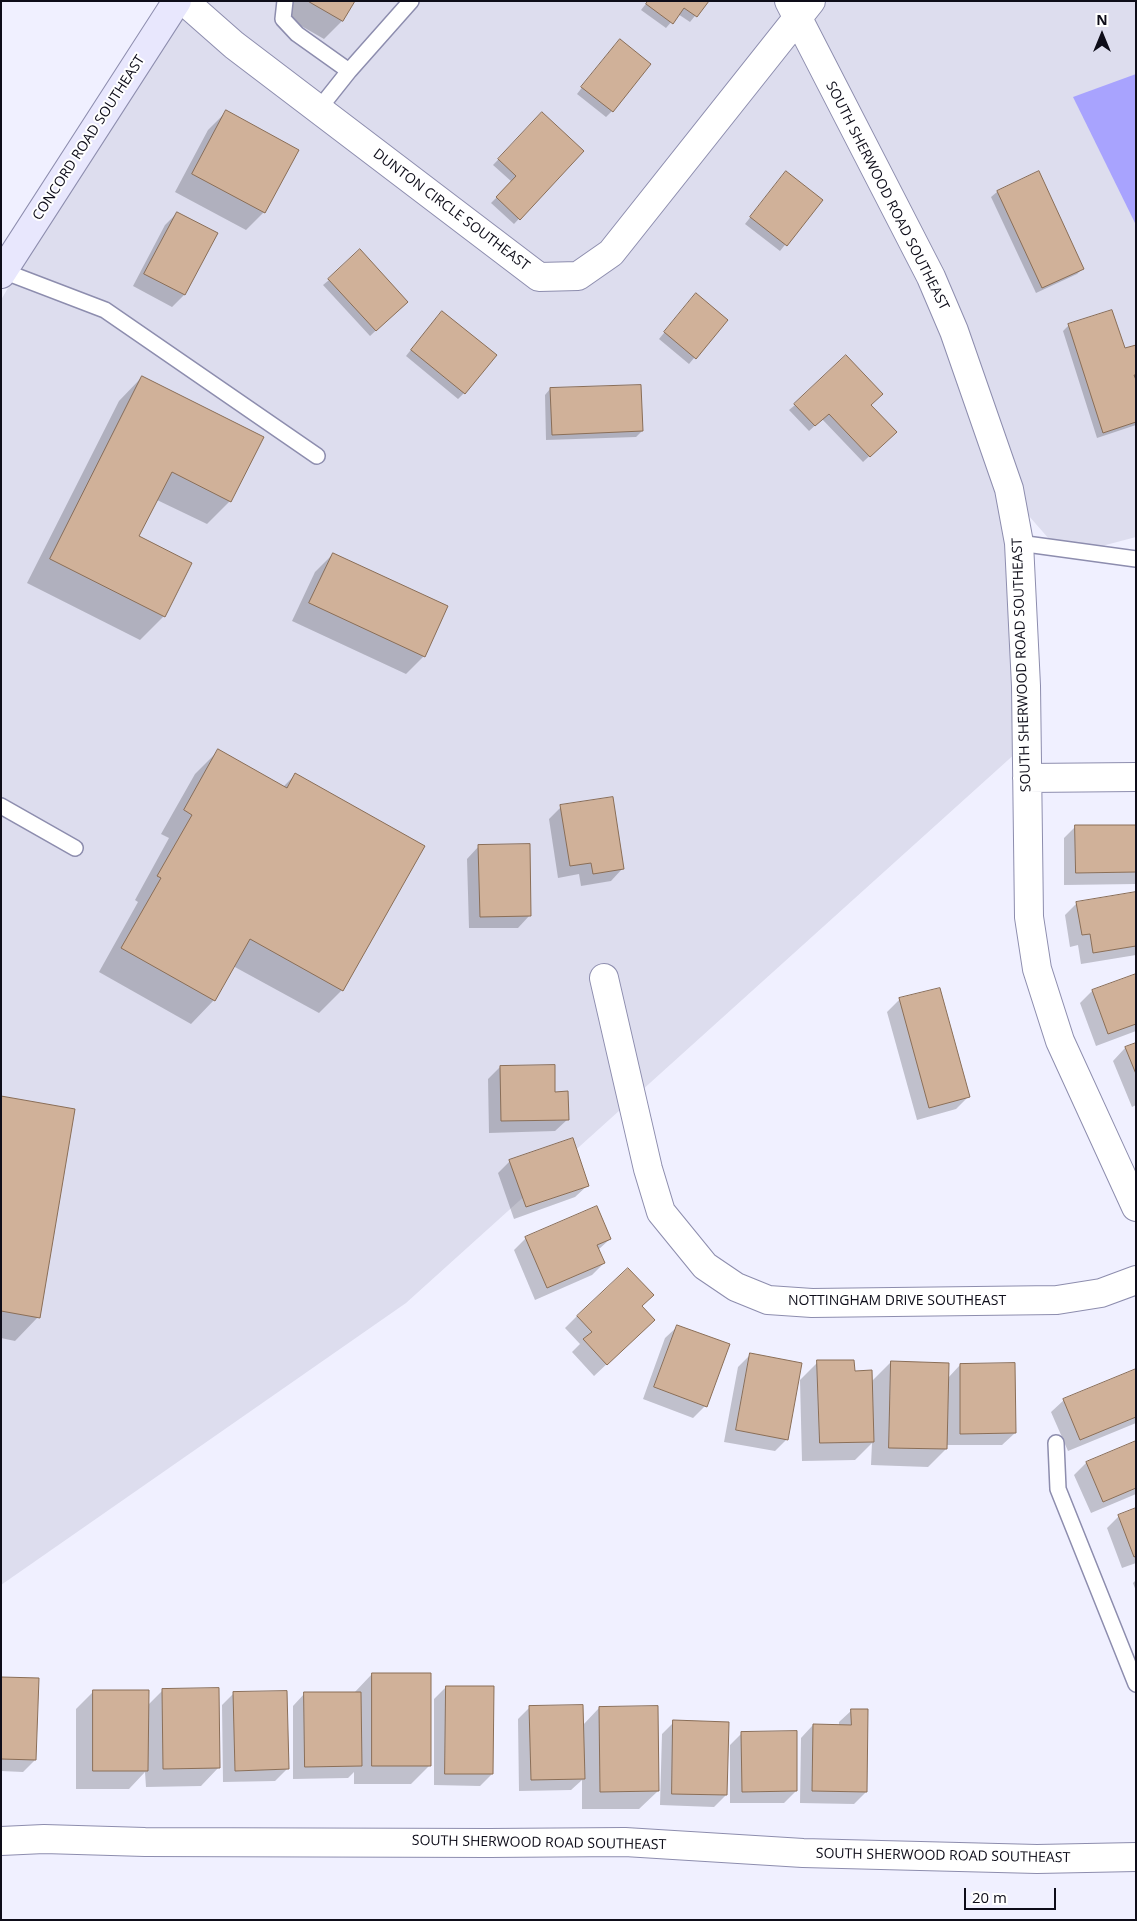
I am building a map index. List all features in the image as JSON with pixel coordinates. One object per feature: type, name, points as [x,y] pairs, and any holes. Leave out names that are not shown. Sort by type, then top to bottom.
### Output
[{"type":"street","name":"CONCORD ROAD SOUTHEAST","points":[[2,272],[177,1]]},
{"type":"street","name":"DUNTON CIRCLE SOUTHEAST","points":[[184,1],[234,45],[539,277],[578,276],[611,252],[799,7]]},
{"type":"street","name":"SOUTH SHERWOOD ROAD SOUTHEAST","points":[[799,7],[931,277],[954,331],[1009,489],[1019,543],[1026,686],[1029,917],[1037,970],[1060,1041],[1136,1207]]},
{"type":"street","points":[[1027,778],[1136,777]]},
{"type":"street","name":"NOTTINGHAM DRIVE SOUTHEAST","points":[[604,978],[648,1169],[661,1212],[705,1266],[736,1287],[768,1300],[812,1303],[1057,1300],[1101,1293],[1136,1280]]},
{"type":"street","name":"SOUTH SHERWOOD ROAD SOUTHEAST","points":[[1,1841],[44,1839],[145,1842],[625,1842],[803,1853],[1037,1859],[1136,1857]]},
{"type":"lane","points":[[285,1],[283,19],[297,34],[348,72]]},
{"type":"lane","points":[[318,110],[406,3]]},
{"type":"lane","points":[[2,272],[105,310],[317,456]]},
{"type":"lane","points":[[1019,543],[1136,559]]},
{"type":"lane","points":[[1,806],[75,848]]},
{"type":"lane","points":[[1056,1443],[1058,1489],[1136,1684]]},
{"type":"shaded area","points":[[174,1],[1136,1],[1136,537],[1064,556],[1014,499],[1038,733],[406,1303],[1,1585],[1,300]]},
{"type":"shaded area","points":[[1136,74],[1136,225],[1073,97]]},
{"type":"building","points":[[308,1],[355,1],[343,21]]},
{"type":"building","points":[[648,1],[709,1],[697,17],[684,8],[673,24],[646,4]]},
{"type":"building","points":[[620,39],[651,64],[613,112],[581,87]]},
{"type":"building","points":[[226,110],[299,150],[265,213],[192,174]]},
{"type":"building","points":[[542,112],[584,151],[520,220],[496,197],[516,176],[498,159]]},
{"type":"building","points":[[786,171],[823,200],[787,246],[750,217]]},
{"type":"building","points":[[1039,171],[1084,269],[1042,288],[997,191]]},
{"type":"building","points":[[177,212],[218,233],[185,295],[144,274]]},
{"type":"building","points":[[360,249],[408,302],[376,331],[328,279]]},
{"type":"building","points":[[696,293],[728,320],[696,359],[664,332]]},
{"type":"building","points":[[1112,310],[1125,348],[1136,345],[1136,375],[1134,375],[1136,380],[1136,422],[1103,433],[1068,324]]},
{"type":"building","points":[[442,311],[497,355],[465,394],[411,350]]},
{"type":"building","points":[[846,355],[883,394],[871,405],[897,432],[870,457],[829,414],[815,426],[794,404]]},
{"type":"building","points":[[142,376],[264,437],[231,502],[172,472],[139,536],[192,563],[165,617],[50,559]]},
{"type":"building","points":[[641,385],[643,431],[552,435],[550,388]]},
{"type":"building","points":[[333,553],[448,606],[425,657],[309,603]]},
{"type":"building","points":[[218,749],[287,788],[295,773],[425,846],[343,991],[250,939],[215,1001],[121,948],[161,878],[157,876],[192,815],[184,810]]},
{"type":"building","points":[[613,797],[624,869],[593,874],[591,863],[570,866],[560,805]]},
{"type":"building","points":[[1075,825],[1136,825],[1136,872],[1076,873]]},
{"type":"building","points":[[530,844],[531,916],[480,917],[478,845]]},
{"type":"building","points":[[1136,892],[1136,946],[1093,953],[1090,934],[1082,935],[1076,902]]},
{"type":"building","points":[[1136,974],[1136,1024],[1108,1034],[1092,990]]},
{"type":"building","points":[[940,988],[970,1097],[929,1108],[899,998]]},
{"type":"building","points":[[1136,1043],[1136,1074],[1125,1047]]},
{"type":"building","points":[[555,1065],[555,1092],[568,1091],[569,1120],[501,1121],[500,1066]]},
{"type":"building","points":[[1,1096],[75,1109],[40,1318],[1,1311]]},
{"type":"building","points":[[573,1138],[589,1186],[526,1207],[509,1160]]},
{"type":"building","points":[[597,1206],[611,1239],[597,1245],[605,1263],[547,1288],[525,1237]]},
{"type":"building","points":[[628,1268],[654,1295],[642,1306],[655,1320],[607,1365],[583,1339],[592,1332],[577,1316]]},
{"type":"building","points":[[677,1325],[730,1344],[707,1407],[654,1387]]},
{"type":"building","points":[[750,1353],[802,1363],[788,1440],[736,1430]]},
{"type":"building","points":[[817,1360],[854,1360],[855,1371],[872,1370],[874,1442],[820,1443]]},
{"type":"building","points":[[891,1361],[949,1363],[947,1449],[889,1448]]},
{"type":"building","points":[[1015,1363],[1016,1433],[960,1434],[960,1364]]},
{"type":"building","points":[[1136,1369],[1136,1417],[1080,1440],[1063,1399]]},
{"type":"building","points":[[1136,1441],[1136,1488],[1103,1502],[1086,1462]]},
{"type":"building","points":[[1136,1508],[1136,1556],[1134,1557],[1118,1515]]},
{"type":"building","points":[[372,1673],[431,1673],[431,1766],[372,1766]]},
{"type":"building","points":[[1,1677],[39,1678],[36,1760],[1,1759]]},
{"type":"building","points":[[446,1686],[494,1686],[493,1774],[445,1774]]},
{"type":"building","points":[[219,1688],[220,1768],[163,1769],[162,1689]]},
{"type":"building","points":[[93,1690],[149,1690],[148,1771],[93,1771]]},
{"type":"building","points":[[287,1691],[289,1769],[235,1771],[233,1692]]},
{"type":"building","points":[[304,1692],[361,1692],[362,1766],[305,1767]]},
{"type":"building","points":[[583,1705],[585,1779],[531,1780],[529,1706]]},
{"type":"building","points":[[658,1706],[659,1791],[600,1792],[599,1707]]},
{"type":"building","points":[[851,1709],[868,1709],[867,1792],[812,1791],[813,1724],[851,1725]]},
{"type":"building","points":[[673,1720],[729,1722],[727,1795],[672,1794]]},
{"type":"building","points":[[797,1731],[797,1791],[742,1792],[741,1732]]}]
